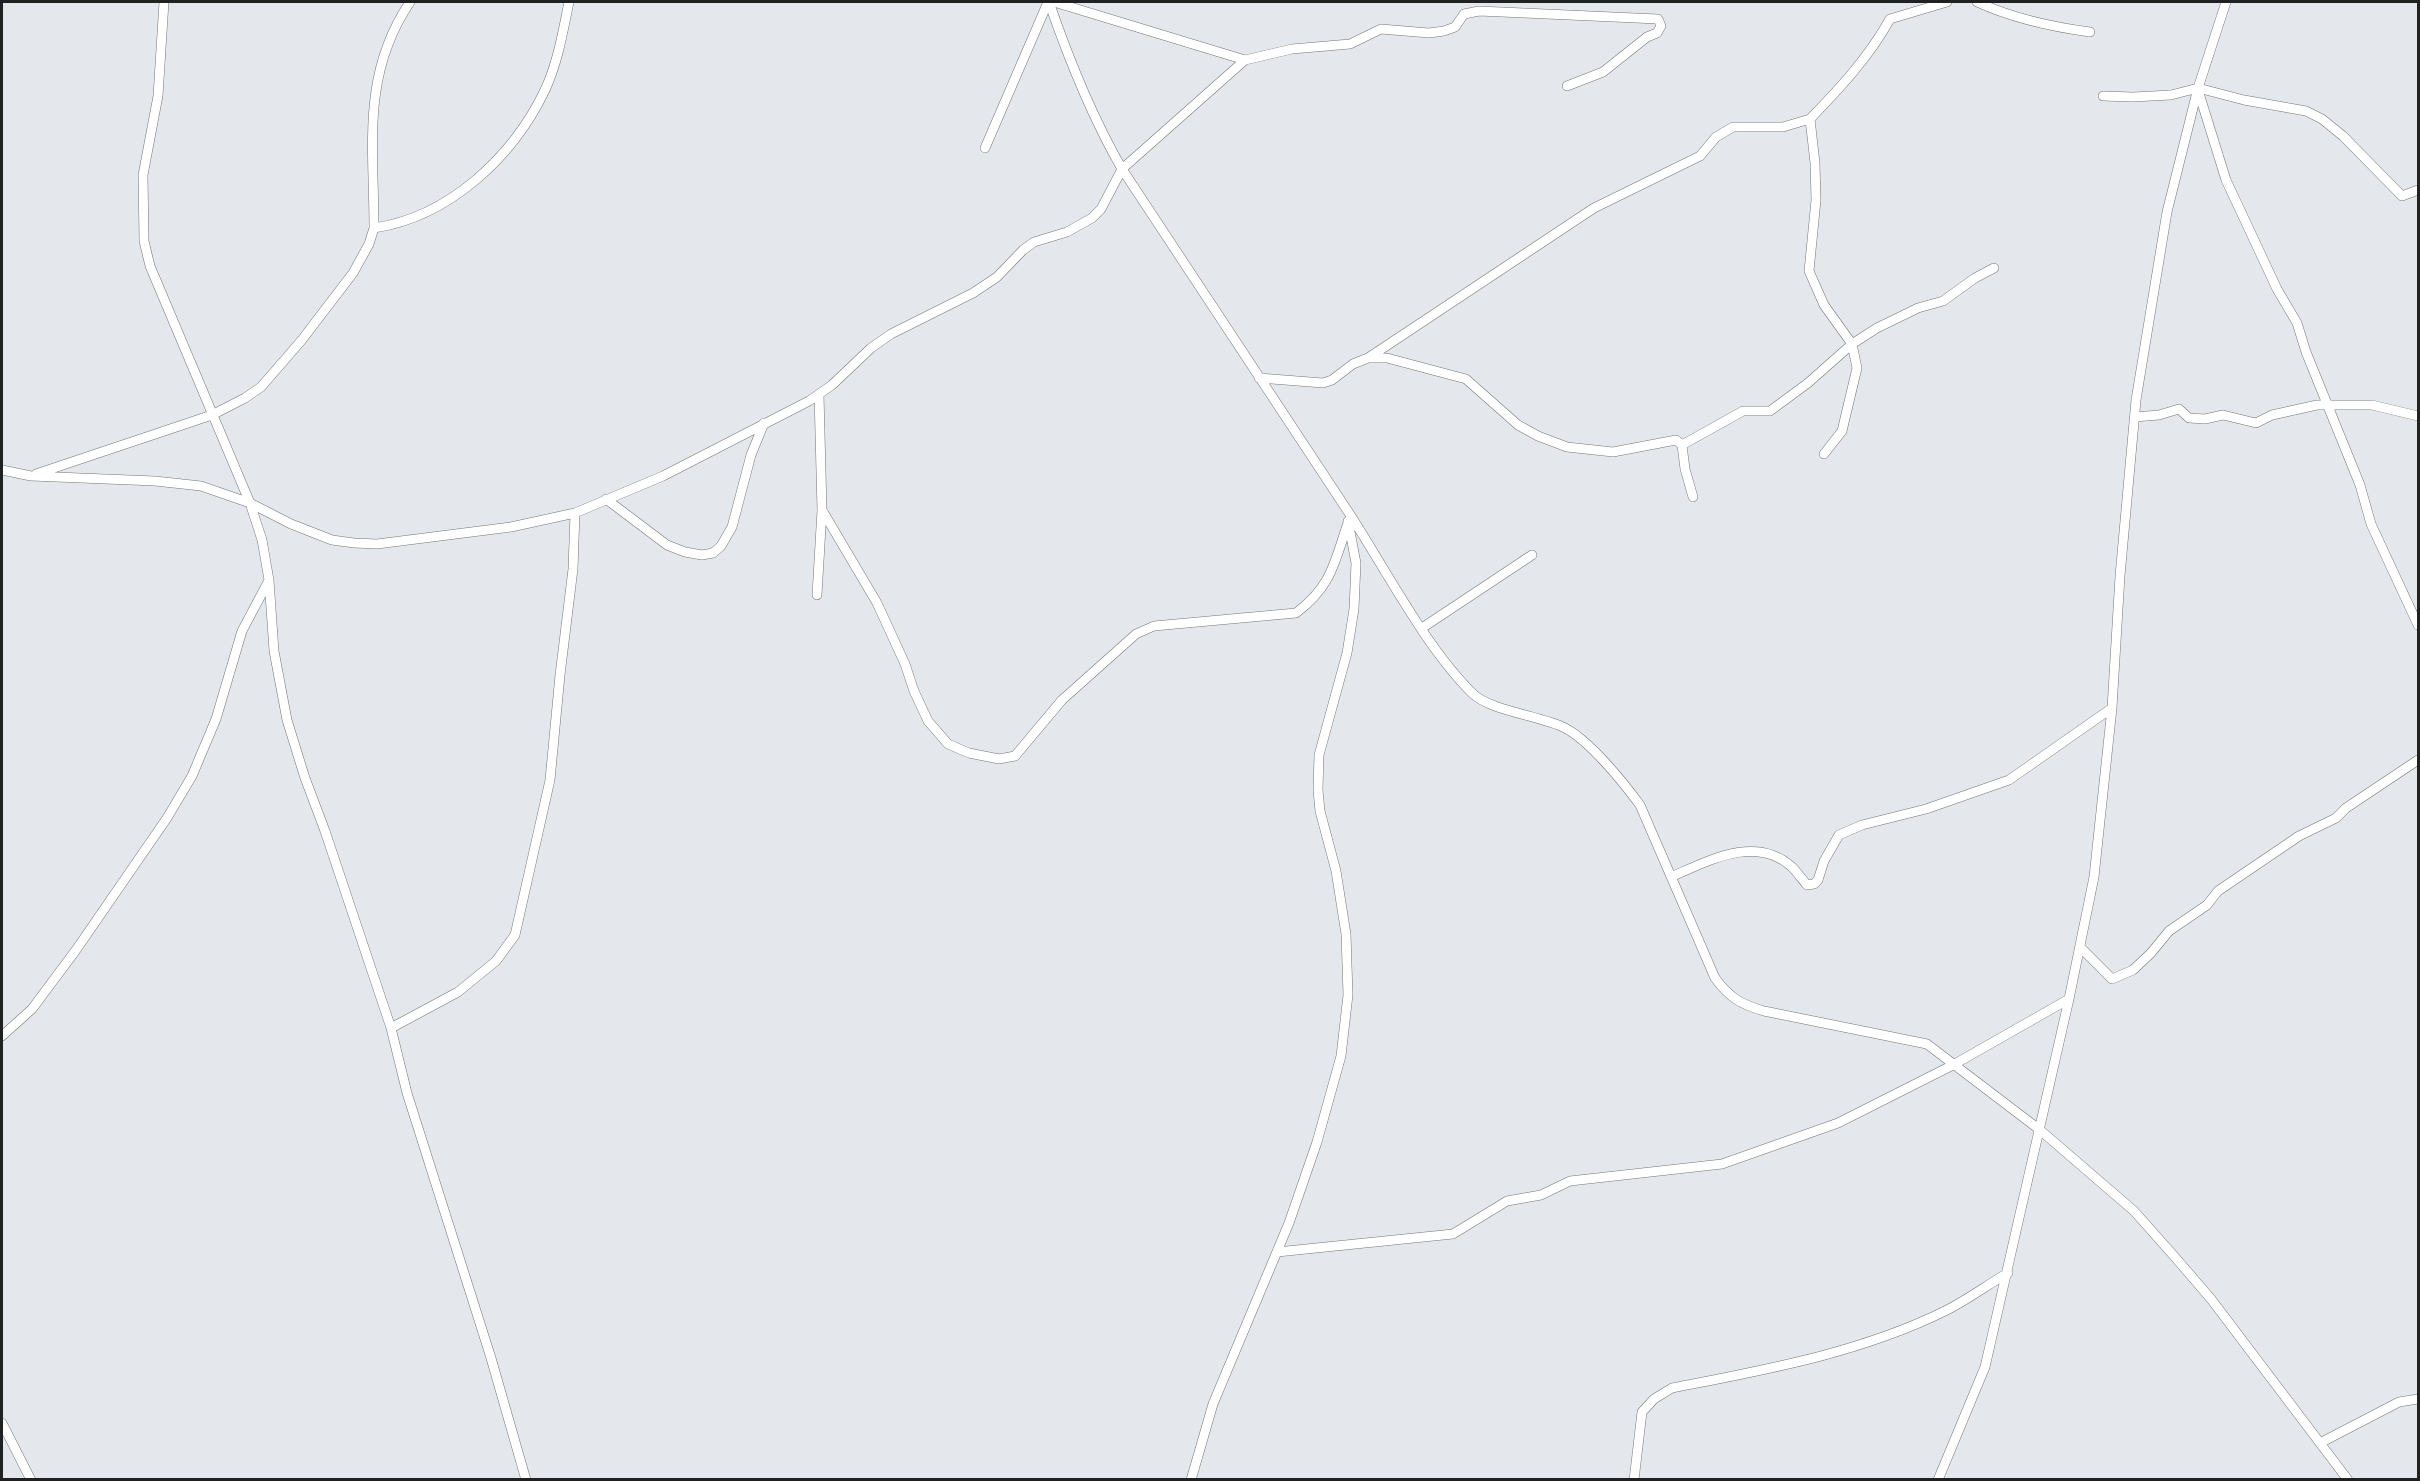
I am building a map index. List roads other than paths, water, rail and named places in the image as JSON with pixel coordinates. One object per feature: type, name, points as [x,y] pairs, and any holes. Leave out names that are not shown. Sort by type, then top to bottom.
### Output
[{"type":"street","points":[[164,2],[158,96],[143,175],[144,241],[150,266],[250,503],[262,540],[269,580],[274,651],[287,720],[391,1028],[407,1093],[491,1358],[526,1479]]},
{"type":"street","points":[[31,476],[212,415],[261,387],[301,341],[353,273],[369,244],[374,228],[372,116],[376,84],[387,47],[410,2]]},
{"type":"street","points":[[374,228],[397,225],[428,213],[467,188],[497,158],[528,121],[546,88],[560,48],[569,2]]},
{"type":"street","points":[[1036,2],[1050,2],[1245,60]]},
{"type":"street","points":[[986,148],[1050,2]]},
{"type":"street","points":[[1050,2],[1099,130],[1122,169],[1422,628],[1473,694],[1520,714],[1564,727],[1610,768],[1640,805],[1715,978],[1728,995],[1745,1005],[1764,1011],[1926,1044],[2040,1130],[2134,1211],[2174,1256],[2211,1299],[2348,1479]]},
{"type":"street","points":[[1259,378],[1323,383],[1332,380],[1353,364],[1368,358],[1594,208],[1700,156],[1716,137],[1733,127],[1783,127],[1810,119],[1843,84],[1875,44],[1890,19],[1947,2]]},
{"type":"street","points":[[1977,2],[1997,11],[2062,28],[2090,32]]},
{"type":"street","points":[[1938,1479],[1985,1367],[2040,1130],[2094,877],[2112,708],[2120,576],[2135,417],[2167,212],[2198,88],[2226,2]]},
{"type":"street","points":[[2,470],[31,476],[167,482],[201,486],[250,503],[291,524],[332,540],[354,543],[377,544],[511,527],[575,513],[663,476],[819,394],[871,348],[891,334],[973,293],[998,277],[1018,254],[1034,242],[1067,232],[1092,218],[1101,209],[1122,169],[1245,60],[1292,49],[1350,44],[1381,29],[1429,33],[1444,31],[1455,27],[1464,14],[1479,11],[1658,19],[1661,26],[1657,33],[1647,37],[1603,72],[1568,86]]},
{"type":"street","points":[[2198,88],[2226,180],[2277,289],[2297,322],[2327,406],[2360,485],[2371,524],[2418,625]]},
{"type":"street","points":[[2103,96],[2133,97],[2171,94],[2198,88],[2244,100],[2306,111],[2322,119],[2358,151],[2402,196],[2418,190]]},
{"type":"street","points":[[1810,119],[1816,200],[1809,272],[1824,305],[1852,344],[1857,369],[1842,430],[1824,454]]},
{"type":"street","points":[[1682,445],[1743,411],[1770,411],[1808,383],[1852,344],[1877,328],[1918,308],[1943,301],[1975,278],[1994,268]]},
{"type":"street","points":[[1368,358],[1402,361],[1466,379],[1518,424],[1538,436],[1567,447],[1613,452],[1666,440],[1676,440],[1682,445],[1685,469],[1693,497]]},
{"type":"street","points":[[817,595],[822,510],[819,394]]},
{"type":"street","points":[[2135,417],[2159,415],[2179,409],[2189,418],[2205,419],[2223,415],[2256,423],[2272,415],[2305,408],[2372,405],[2418,416]]},
{"type":"street","points":[[606,500],[668,545],[685,552],[702,555],[713,553],[721,546],[732,527],[751,455],[764,423]]},
{"type":"street","points":[[822,510],[877,603],[906,664],[914,691],[928,721],[948,744],[969,753],[999,759],[1016,756],[1062,700],[1136,634],[1154,626],[1296,613],[1314,600],[1328,581],[1348,516]]},
{"type":"street","points":[[391,1028],[458,992],[496,961],[515,934],[550,780],[573,569],[575,513]]},
{"type":"street","points":[[1191,1479],[1212,1404],[1277,1252],[1317,1142],[1339,1068],[1348,995],[1346,934],[1336,871],[1320,811],[1317,790],[1319,755],[1347,653],[1354,609],[1356,563],[1348,516]]},
{"type":"street","points":[[1422,628],[1532,555]]},
{"type":"street","points":[[2,1036],[32,1009],[76,950],[167,818],[192,776],[216,719],[242,631],[269,580]]},
{"type":"street","points":[[1671,877],[1742,851],[1763,851],[1791,865],[1807,885],[1814,884],[1839,835],[1862,825],[1926,809],[2009,780],[2112,708]]},
{"type":"street","points":[[2080,947],[2112,980],[2133,970],[2169,931],[2207,904],[2218,891],[2299,837],[2336,818],[2346,808],[2418,760]]},
{"type":"street","points":[[1277,1252],[1452,1234],[1507,1201],[1541,1195],[1570,1181],[1722,1164],[1838,1123],[1953,1065],[2069,999]]},
{"type":"street","points":[[1634,1479],[1641,1412],[1654,1399],[1672,1388],[1844,1350],[1898,1332],[1947,1310],[2008,1273]]},
{"type":"street","points":[[2320,1443],[2399,1402],[2418,1399]]},
{"type":"street","points":[[2,1423],[31,1479]]}]
